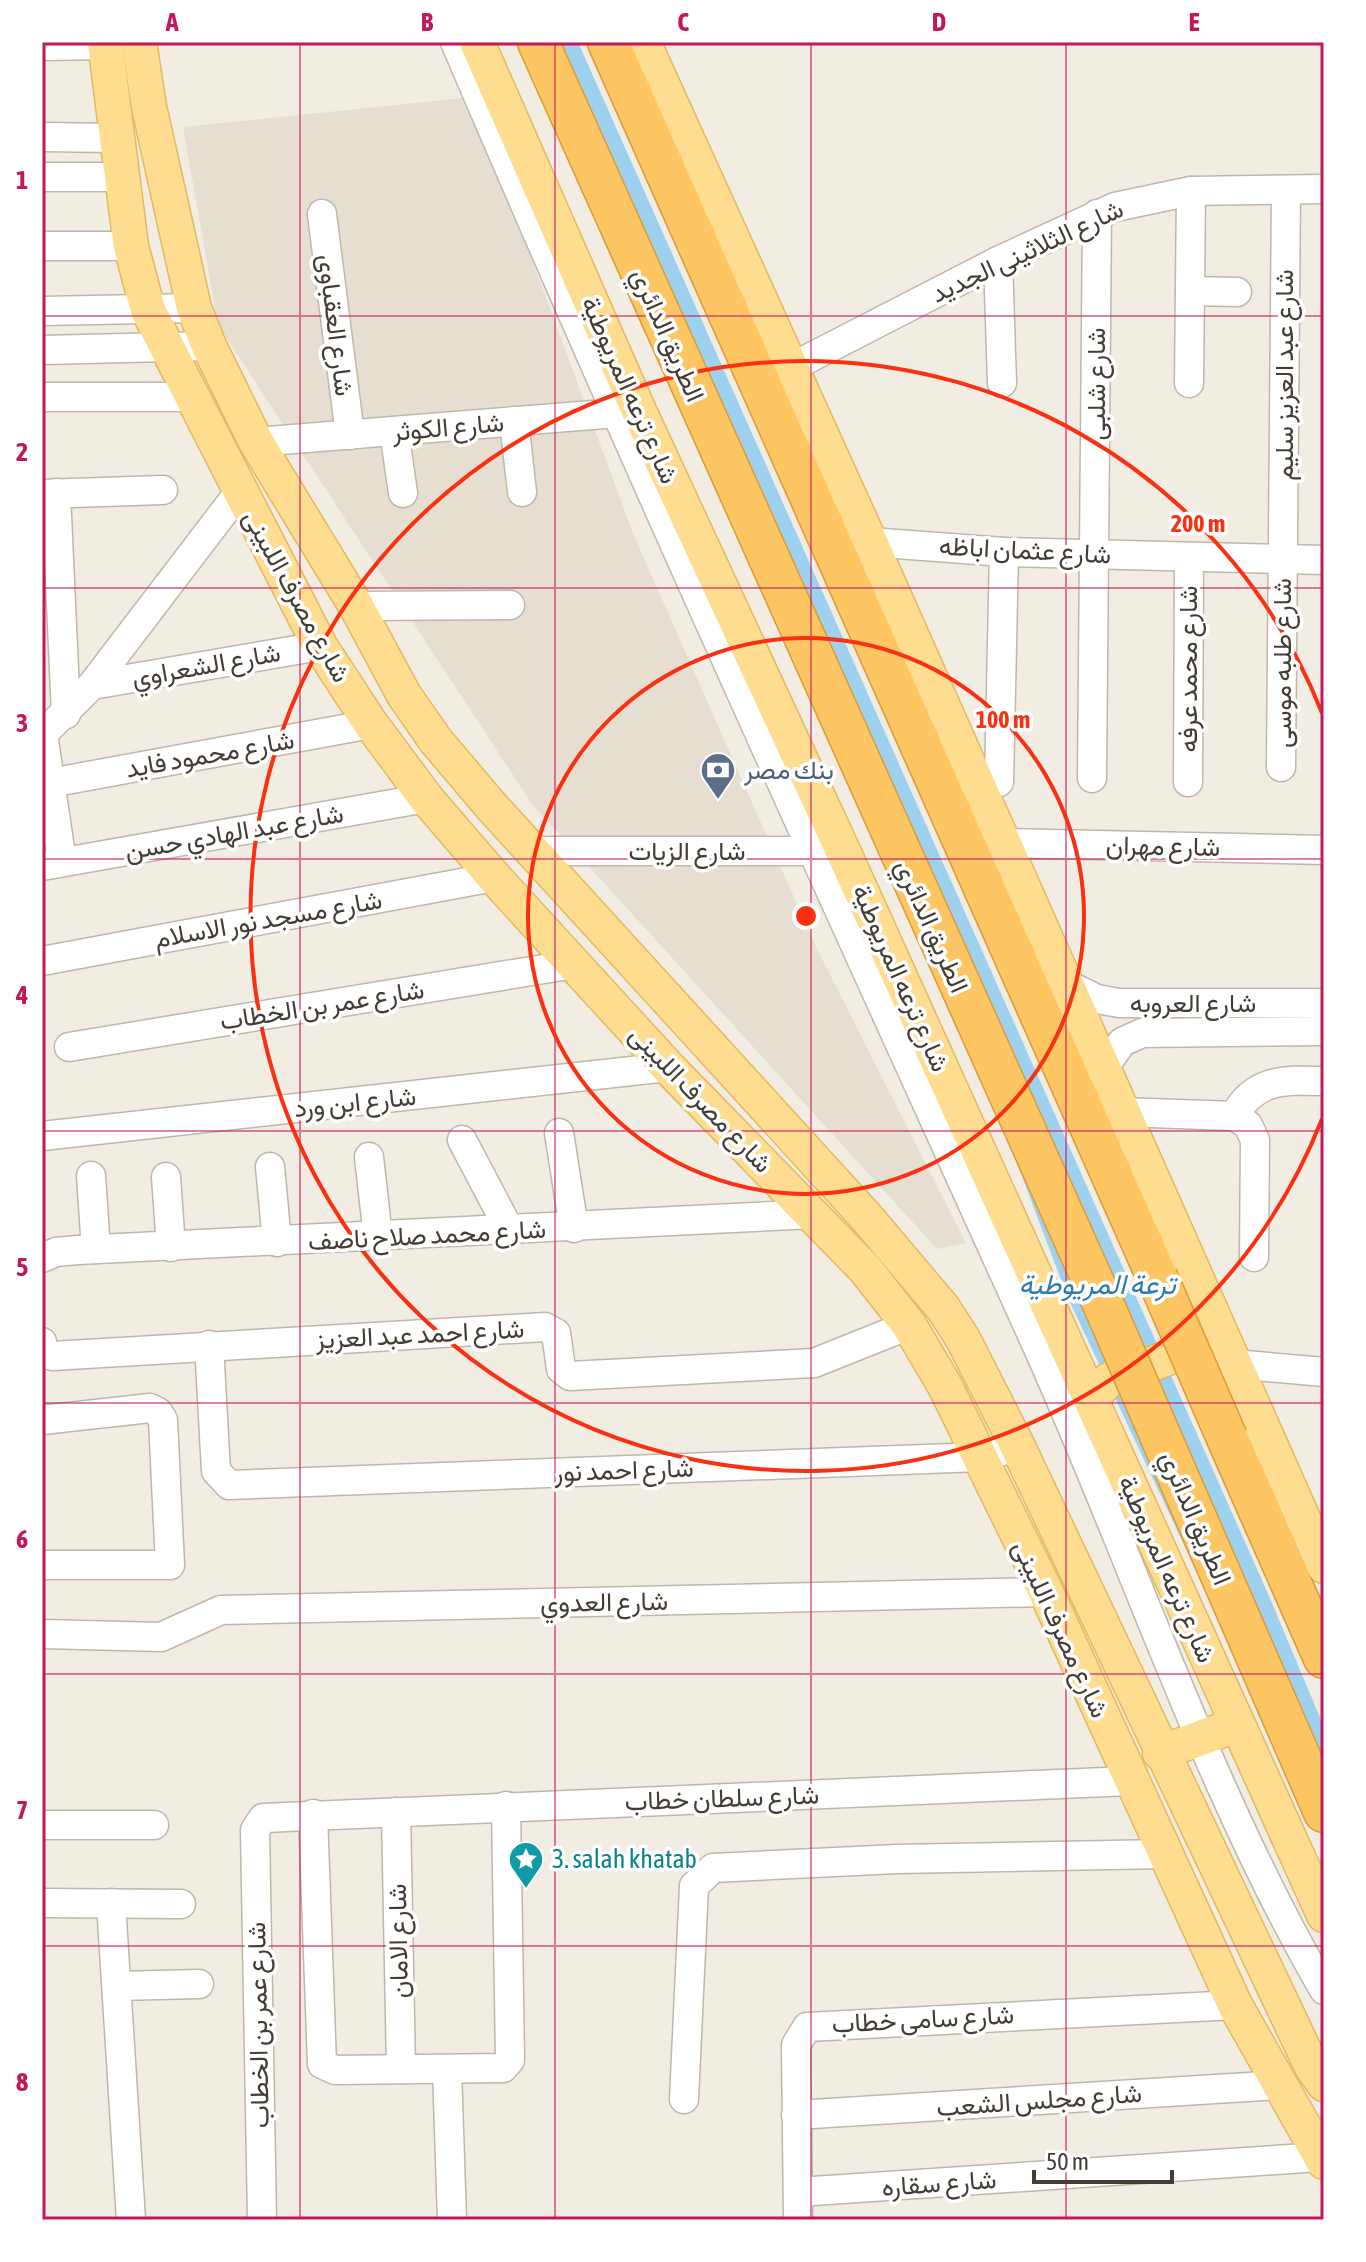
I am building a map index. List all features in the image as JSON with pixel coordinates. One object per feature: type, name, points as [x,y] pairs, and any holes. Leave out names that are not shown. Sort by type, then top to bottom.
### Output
[{"type":"highway","name":"الطريق الدائري","points":[[538,42],[1105,1308],[1324,1812]]},
{"type":"highway","points":[[608,42],[1324,1658]]},
{"type":"main road","name":"شارع مصرف اللبينى","points":[[139,42],[149,107],[194,308],[256,442],[356,606],[404,695],[436,741],[532,851],[918,1275],[963,1339],[1018,1447],[1160,1753],[1312,2067],[1324,2084]]},
{"type":"main road","name":"شارع ترعه المريوطية","points":[[477,42],[627,412],[827,851],[1074,1361],[1324,1915]]},
{"type":"main road","points":[[643,42],[792,367],[1324,1566]]},
{"type":"main road","name":"شارع مصرف اللبينى","points":[[105,44],[131,246],[148,310],[320,646],[371,724],[426,798],[494,877],[668,1067],[865,1269],[909,1325],[945,1386],[1046,1592],[1235,2005],[1322,2160]]},
{"type":"main road","points":[[1074,1361],[1104,1361],[1191,1326],[1210,1310]]},
{"type":"main road","points":[[1091,1398],[1104,1383],[1200,1343],[1230,1354]]},
{"type":"main road","points":[[1160,1753],[1236,1725]]},
{"type":"street","points":[[455,42],[627,412]]},
{"type":"street","points":[[42,46],[105,44]]},
{"type":"street","points":[[42,137],[115,138]]},
{"type":"street","points":[[42,177],[121,177]]},
{"type":"street","name":"شارع الثلاثينى الجديد","points":[[792,367],[1097,214],[1143,199],[1191,191],[1324,189]]},
{"type":"street","name":"شارع عبد العزيز سليم","points":[[1283,559],[1286,190]]},
{"type":"street","points":[[1189,383],[1191,191]]},
{"type":"street","name":"شارع العقباوى","points":[[322,214],[350,435]]},
{"type":"street","name":"شارع شلبى","points":[[1092,778],[1097,214]]},
{"type":"street","points":[[42,246],[131,246]]},
{"type":"street","points":[[998,261],[1002,383]]},
{"type":"street","points":[[1190,291],[1237,292]]},
{"type":"street","points":[[42,311],[194,308]]},
{"type":"street","points":[[42,350],[209,346]]},
{"type":"street","points":[[42,397],[190,397]]},
{"type":"street","name":"شارع الكوثر","points":[[256,442],[627,412]]},
{"type":"street","points":[[514,421],[522,492]]},
{"type":"street","points":[[394,431],[403,493]]},
{"type":"street","points":[[66,714],[49,494],[163,490]]},
{"type":"street","points":[[52,864],[50,783],[43,735],[92,685],[240,491]]},
{"type":"street","name":"شارع عثمان اباظه","points":[[870,542],[1004,552],[1324,560]]},
{"type":"street","points":[[999,782],[1004,552]]},
{"type":"street","name":"شارع محمد عرفه","points":[[1188,782],[1189,557]]},
{"type":"street","name":"شارع طلبه موسى","points":[[1281,767],[1283,559]]},
{"type":"street","points":[[356,606],[510,605]]},
{"type":"street","name":"شارع الشعراوي","points":[[92,685],[320,646]]},
{"type":"street","name":"شارع محمود فايد","points":[[50,783],[371,724]]},
{"type":"street","name":"شارع عبد الهادي حسن","points":[[52,864],[426,798]]},
{"type":"street","name":"شارع مهران","points":[[1002,843],[1324,850]]},
{"type":"street","name":"شارع الزيات","points":[[532,851],[827,851]]},
{"type":"street","points":[[827,851],[1129,1560],[1199,1739],[1286,1922],[1324,1990]]},
{"type":"street","name":"شارع مسجد نور الاسلام","points":[[42,961],[494,877]]},
{"type":"street","name":"شارع عمر بن الخطاب","points":[[69,1047],[574,964]]},
{"type":"street","name":"شارع العروبه","points":[[1066,984],[1097,999],[1324,1031]]},
{"type":"street","name":"شارع العروبه","points":[[1103,1069],[1114,1050],[1142,1033],[1213,1017],[1324,1003]]},
{"type":"street","name":"شارع ابن ورد","points":[[42,1136],[668,1067]]},
{"type":"street","points":[[1234,1116],[1250,1094],[1273,1081],[1324,1081]]},
{"type":"street","points":[[1123,1112],[1234,1116],[1248,1125],[1255,1140],[1254,1257]]},
{"type":"street","points":[[559,1133],[574,1228]]},
{"type":"street","points":[[462,1140],[510,1231]]},
{"type":"street","points":[[369,1157],[378,1237]]},
{"type":"street","points":[[270,1167],[277,1242]]},
{"type":"street","points":[[91,1176],[96,1249]]},
{"type":"street","points":[[166,1177],[171,1247]]},
{"type":"street","name":"شارع محمد صلاح ناصف","points":[[42,1258],[56,1252],[96,1249],[814,1214]]},
{"type":"street","name":"شارع احمد عبد العزيز","points":[[42,1342],[44,1353],[52,1356],[545,1327],[556,1333],[561,1369],[570,1376],[814,1363],[841,1349],[909,1325]]},
{"type":"street","name":"شارع احمد نور","points":[[209,1345],[216,1471],[229,1485],[980,1457],[1018,1447]]},
{"type":"street","points":[[1230,1354],[1324,1372]]},
{"type":"street","points":[[42,1420],[150,1408],[158,1412],[163,1420],[170,1565],[42,1565]]},
{"type":"street","name":"شارع العدوي","points":[[42,1634],[169,1635],[198,1618],[221,1610],[1046,1592]]},
{"type":"street","name":"شارع سلطان خطاب","points":[[255,1830],[263,1818],[270,1815],[1130,1781]]},
{"type":"street","points":[[313,1814],[322,2064],[335,2070],[503,2068],[510,2060],[506,1806]]},
{"type":"street","name":"شارع الامان","points":[[396,1812],[401,2069]]},
{"type":"street","points":[[42,1825],[154,1825]]},
{"type":"street","name":"شارع عمر بن الخطاب","points":[[255,1830],[262,2220]]},
{"type":"street","points":[[684,2099],[694,1886],[713,1868],[897,1859],[1164,1854]]},
{"type":"street","points":[[42,1903],[181,1904]]},
{"type":"street","points":[[111,1903],[131,2220]]},
{"type":"street","points":[[117,1986],[199,1984]]},
{"type":"street","name":"شارع سامى خطاب","points":[[798,2206],[796,2045],[807,2027],[817,2024],[1235,2005]]},
{"type":"street","points":[[447,2069],[452,2220]]},
{"type":"street","name":"شارع مجلس الشعب","points":[[796,2115],[1281,2085]]},
{"type":"street","name":"شارع سقاره","points":[[798,2206],[1322,2160]]},
{"type":"shaded area","points":[[472,97],[634,536],[817,949],[966,1243],[937,1249],[532,804],[218,325],[183,127]]},
{"type":"water","name":"ترعة المريوطية","points":[[526,42],[578,42],[1269,1596],[1324,1727],[1324,1833],[1304,1800],[1068,1298],[995,1105]]},
{"type":"place","name":"بنك مصر","points":[[718,801]]},
{"type":"place","name":"3. salah khatab","points":[[526,1890]]}]
